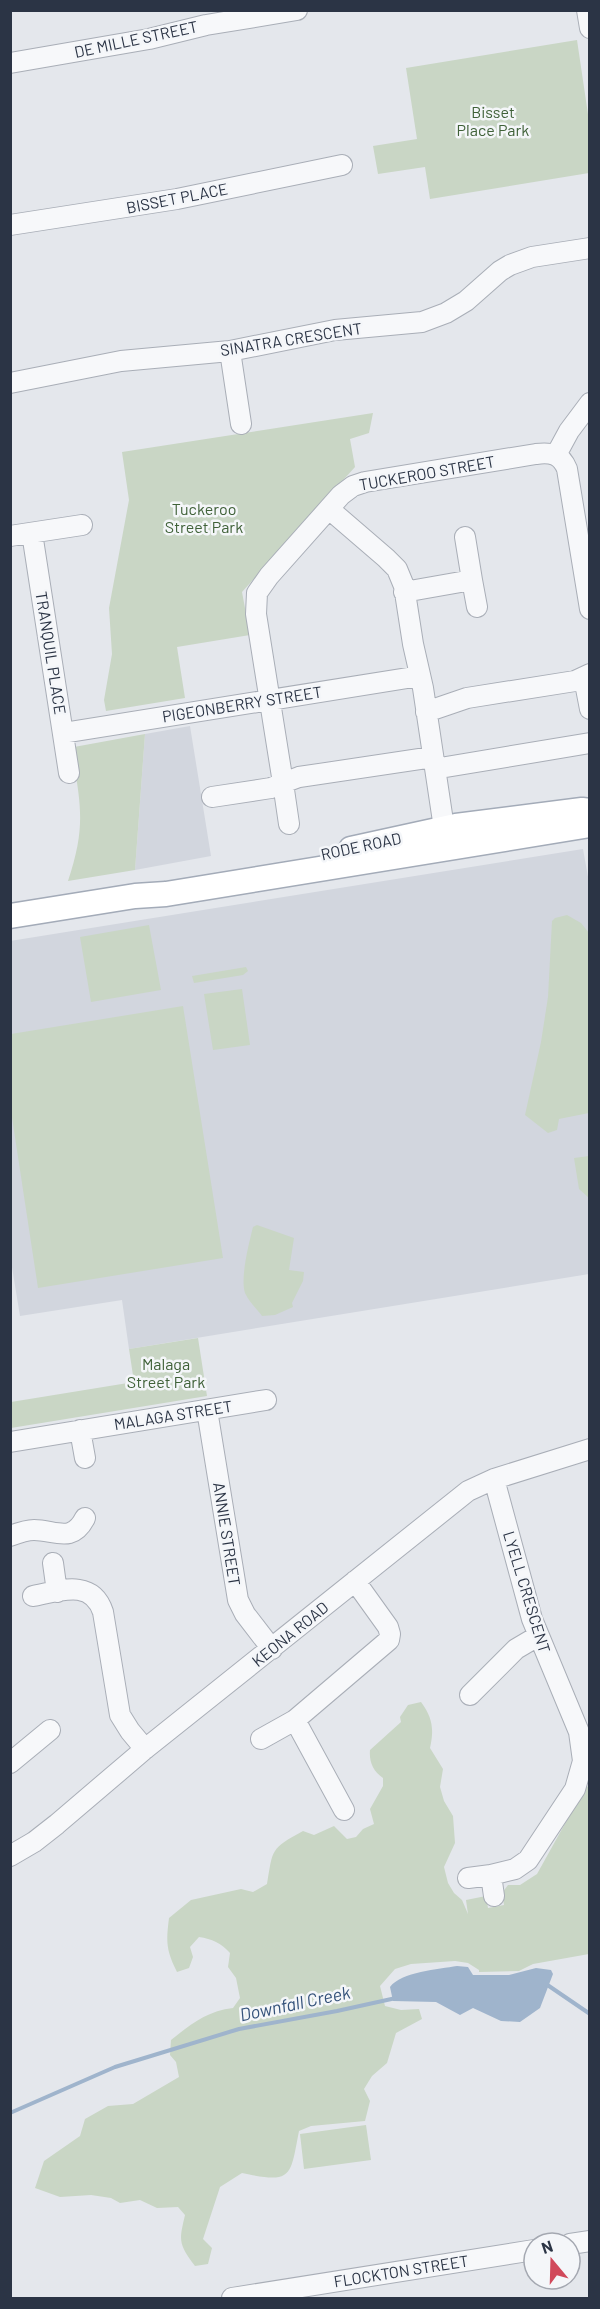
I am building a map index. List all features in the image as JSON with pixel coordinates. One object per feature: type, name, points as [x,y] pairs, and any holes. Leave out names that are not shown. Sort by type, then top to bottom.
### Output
[{"type":"main road","name":"RODE ROAD","points":[[10,916],[135,896],[163,883],[582,810],[590,811]]},
{"type":"main road","name":"RODE ROAD","points":[[451,834],[590,825]]},
{"type":"street","name":"DE MILLE STREET","points":[[10,63],[99,48],[253,14],[297,10]]},
{"type":"street","points":[[587,10],[590,28]]},
{"type":"street","name":"BISSET PLACE","points":[[10,225],[143,205],[342,165]]},
{"type":"street","name":"SINATRA CRESCENT","points":[[10,383],[121,361],[230,351],[335,330],[422,322],[446,313],[466,301],[510,265],[532,257],[590,248]]},
{"type":"street","points":[[230,351],[241,424]]},
{"type":"street","points":[[590,403],[569,431],[556,455],[567,469],[590,609]]},
{"type":"street","name":"TUCKEROO STREET","points":[[289,824],[255,606],[257,593],[269,576],[346,490],[364,482],[536,454],[556,455]]},
{"type":"street","points":[[329,509],[397,569],[404,592],[421,682],[431,710],[451,834]]},
{"type":"street","points":[[10,536],[82,525]]},
{"type":"street","name":"TRANQUIL PLACE","points":[[32,533],[69,773]]},
{"type":"street","points":[[465,537],[477,607]]},
{"type":"street","points":[[404,592],[472,580]]},
{"type":"street","points":[[431,710],[467,698],[587,676],[590,709]]},
{"type":"street","name":"PIGEONBERRY STREET","points":[[63,733],[270,700],[421,682]]},
{"type":"street","points":[[212,797],[271,788],[299,777],[440,762],[477,761],[590,743]]},
{"type":"street","name":"MALAGA STREET","points":[[10,1442],[266,1400]]},
{"type":"street","name":"ANNIE STREET","points":[[207,1410],[238,1600],[245,1614],[272,1649]]},
{"type":"street","points":[[80,1430],[85,1458]]},
{"type":"street","name":"KEONA ROAD","points":[[10,1856],[34,1842],[145,1749],[459,1497],[494,1479],[590,1449]]},
{"type":"street","name":"LYELL CRESCENT","points":[[468,1878],[515,1869],[528,1860],[575,1789],[582,1770],[583,1751],[579,1732],[538,1636],[494,1479]]},
{"type":"street","points":[[10,1536],[31,1530],[68,1534],[76,1531],[85,1518]]},
{"type":"street","points":[[52,1563],[57,1592]]},
{"type":"street","points":[[261,1739],[295,1720],[389,1640],[388,1627],[355,1581]]},
{"type":"street","points":[[33,1596],[79,1589],[98,1600],[103,1612],[120,1715],[145,1749]]},
{"type":"street","points":[[470,1695],[516,1649],[538,1636]]},
{"type":"street","points":[[295,1720],[344,1810]]},
{"type":"street","points":[[10,1763],[50,1730]]},
{"type":"street","points":[[490,1875],[494,1896]]},
{"type":"street","name":"FLOCKTON STREET","points":[[232,2298],[522,2252]]},
{"type":"shaded area","points":[[190,726],[211,856],[135,870],[145,734]]},
{"type":"shaded area","points":[[583,849],[590,888],[589,1274],[129,1349],[122,1300],[20,1316],[10,1255],[10,941]]},
{"type":"green space","name":"Bisset Place Park","points":[[577,40],[589,121],[589,173],[430,199],[425,167],[378,174],[373,146],[417,139],[406,68]]},
{"type":"green space","name":"Tuckeroo Street Park","points":[[373,413],[369,433],[350,439],[355,467],[242,592],[250,635],[177,647],[185,698],[106,711],[104,700],[112,654],[109,608],[129,500],[122,452]]},
{"type":"green space","points":[[145,734],[135,870],[68,881],[80,831],[78,787],[72,752],[74,747]]},
{"type":"green space","points":[[567,915],[581,923],[589,933],[589,1113],[559,1119],[557,1130],[548,1133],[525,1115],[548,997],[552,921]]},
{"type":"green space","points":[[149,925],[161,990],[91,1002],[80,937]]},
{"type":"green space","points":[[246,967],[248,971],[243,975],[194,983],[192,976]]},
{"type":"green space","points":[[242,989],[250,1045],[213,1050],[204,994]]},
{"type":"green space","points":[[183,1006],[223,1258],[38,1288],[11,1111],[11,1034]]},
{"type":"green space","points":[[590,1156],[589,1198],[579,1189],[574,1158]]},
{"type":"green space","points":[[257,1225],[294,1238],[289,1270],[304,1272],[303,1281],[292,1303],[293,1307],[275,1315],[262,1316],[245,1293],[246,1260],[253,1227]]},
{"type":"green space","name":"Malaga Street Park","points":[[198,1338],[207,1396],[11,1428],[11,1402],[134,1382],[129,1349]]},
{"type":"green space","points":[[421,1702],[432,1724],[430,1748],[443,1769],[440,1787],[444,1801],[453,1816],[455,1843],[444,1867],[448,1883],[462,1900],[468,1914],[466,1900],[486,1896],[488,1908],[504,1905],[502,1893],[508,1885],[520,1885],[537,1874],[582,1793],[589,1785],[589,1954],[533,1964],[519,1971],[479,1972],[468,1963],[455,1961],[411,1964],[395,1969],[380,1986],[385,2006],[401,2010],[419,2009],[422,2019],[396,2033],[387,2063],[372,2076],[364,2089],[370,2101],[365,2121],[311,2126],[299,2131],[293,2159],[286,2173],[280,2177],[271,2178],[242,2173],[220,2187],[203,2239],[212,2248],[208,2264],[195,2266],[185,2252],[181,2236],[185,2215],[178,2207],[157,2208],[140,2200],[120,2203],[111,2198],[91,2195],[60,2197],[35,2188],[44,2161],[80,2136],[85,2119],[108,2106],[133,2104],[179,2077],[176,2062],[170,2055],[171,2040],[207,2015],[233,2008],[240,1998],[236,1978],[228,1967],[230,1953],[212,1940],[199,1937],[190,1947],[193,1957],[189,1968],[177,1972],[168,1946],[169,1918],[191,1900],[241,1889],[253,1892],[267,1884],[275,1851],[284,1842],[303,1831],[314,1835],[334,1826],[347,1839],[356,1837],[363,1829],[374,1824],[370,1809],[383,1786],[383,1778],[372,1766],[370,1750],[401,1722],[400,1717],[408,1705]]},
{"type":"green space","points":[[366,2125],[371,2160],[304,2169],[300,2134]]},
{"type":"water","points":[[457,1966],[468,1967],[473,1975],[509,1975],[536,1968],[551,1970],[553,1974],[540,2008],[520,2022],[501,2021],[473,2008],[460,2015],[436,2002],[393,2001],[390,1987],[395,1982],[421,1972]]},
{"type":"waterway","name":"Downfall Creek","points":[[546,1984],[590,2014]]},
{"type":"waterway","name":"Downfall Creek","points":[[10,2113],[115,2067],[239,2029],[396,1998]]}]
